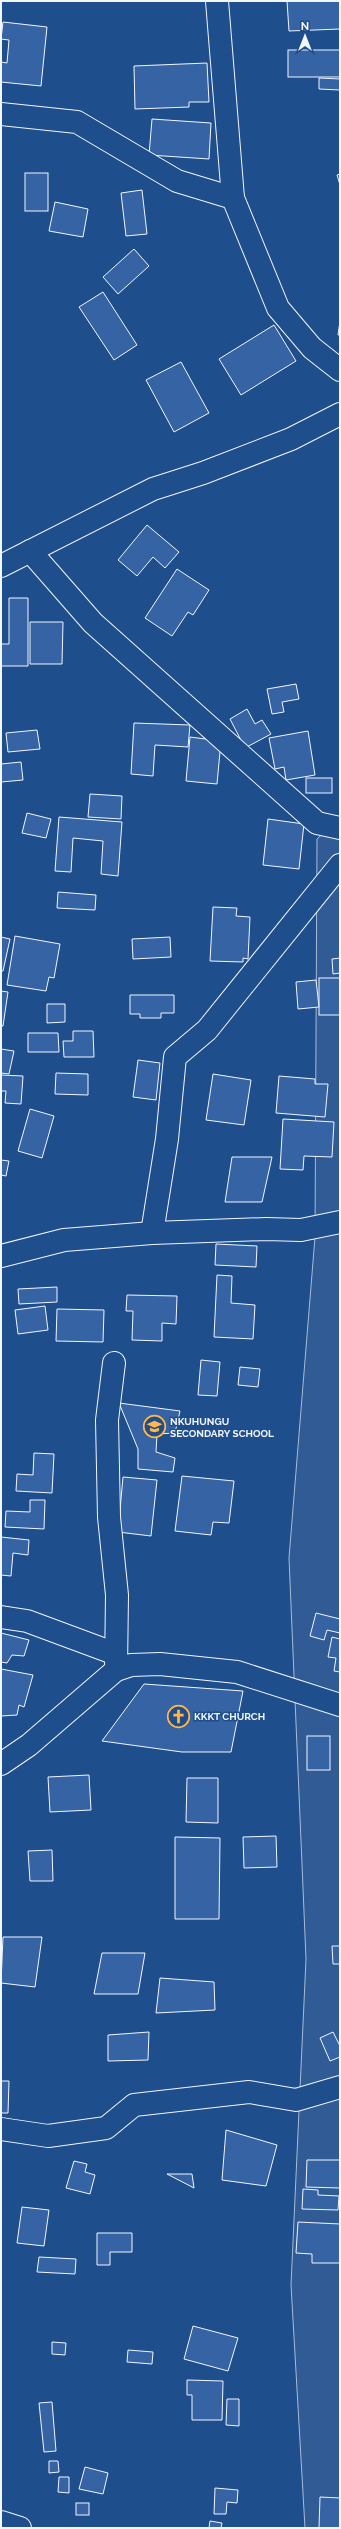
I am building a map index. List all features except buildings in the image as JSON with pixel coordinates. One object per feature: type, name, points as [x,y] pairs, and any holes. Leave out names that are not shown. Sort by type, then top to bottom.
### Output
[{"type":"street","points":[[217,1],[233,198],[278,308],[312,348],[340,370]]},
{"type":"street","points":[[1,114],[77,122],[177,182],[233,198]]},
{"type":"street","points":[[1,566],[154,490],[291,439],[340,414]]},
{"type":"street","points":[[30,551],[93,623],[317,823],[340,828]]},
{"type":"street","points":[[152,1233],[167,1139],[175,1057],[207,1030],[340,865]]},
{"type":"street","points":[[1,1256],[64,1240],[152,1233],[266,1229],[301,1230],[340,1222]]},
{"type":"street","points":[[1,1764],[29,1745],[116,1662],[117,1595],[109,1517],[107,1420],[114,1363]]},
{"type":"street","points":[[1,1617],[27,1620],[116,1662],[131,1665],[160,1664],[237,1672],[340,1705]]},
{"type":"street","points":[[1,2129],[48,2136],[106,2128],[134,2105],[249,2092],[296,2100],[340,2087]]},
{"type":"street","points":[[1,2522],[20,2528]]},
{"type":"shaded area","points":[[340,818],[340,2528],[305,2528],[291,2285],[306,1959],[289,1558],[315,1237],[317,839]]},
{"type":"place","name":"NKUHUNGU SECONDARY SCHOOL","points":[[155,1427]]},
{"type":"place","name":"KKKT CHURCH","points":[[179,1716]]}]
